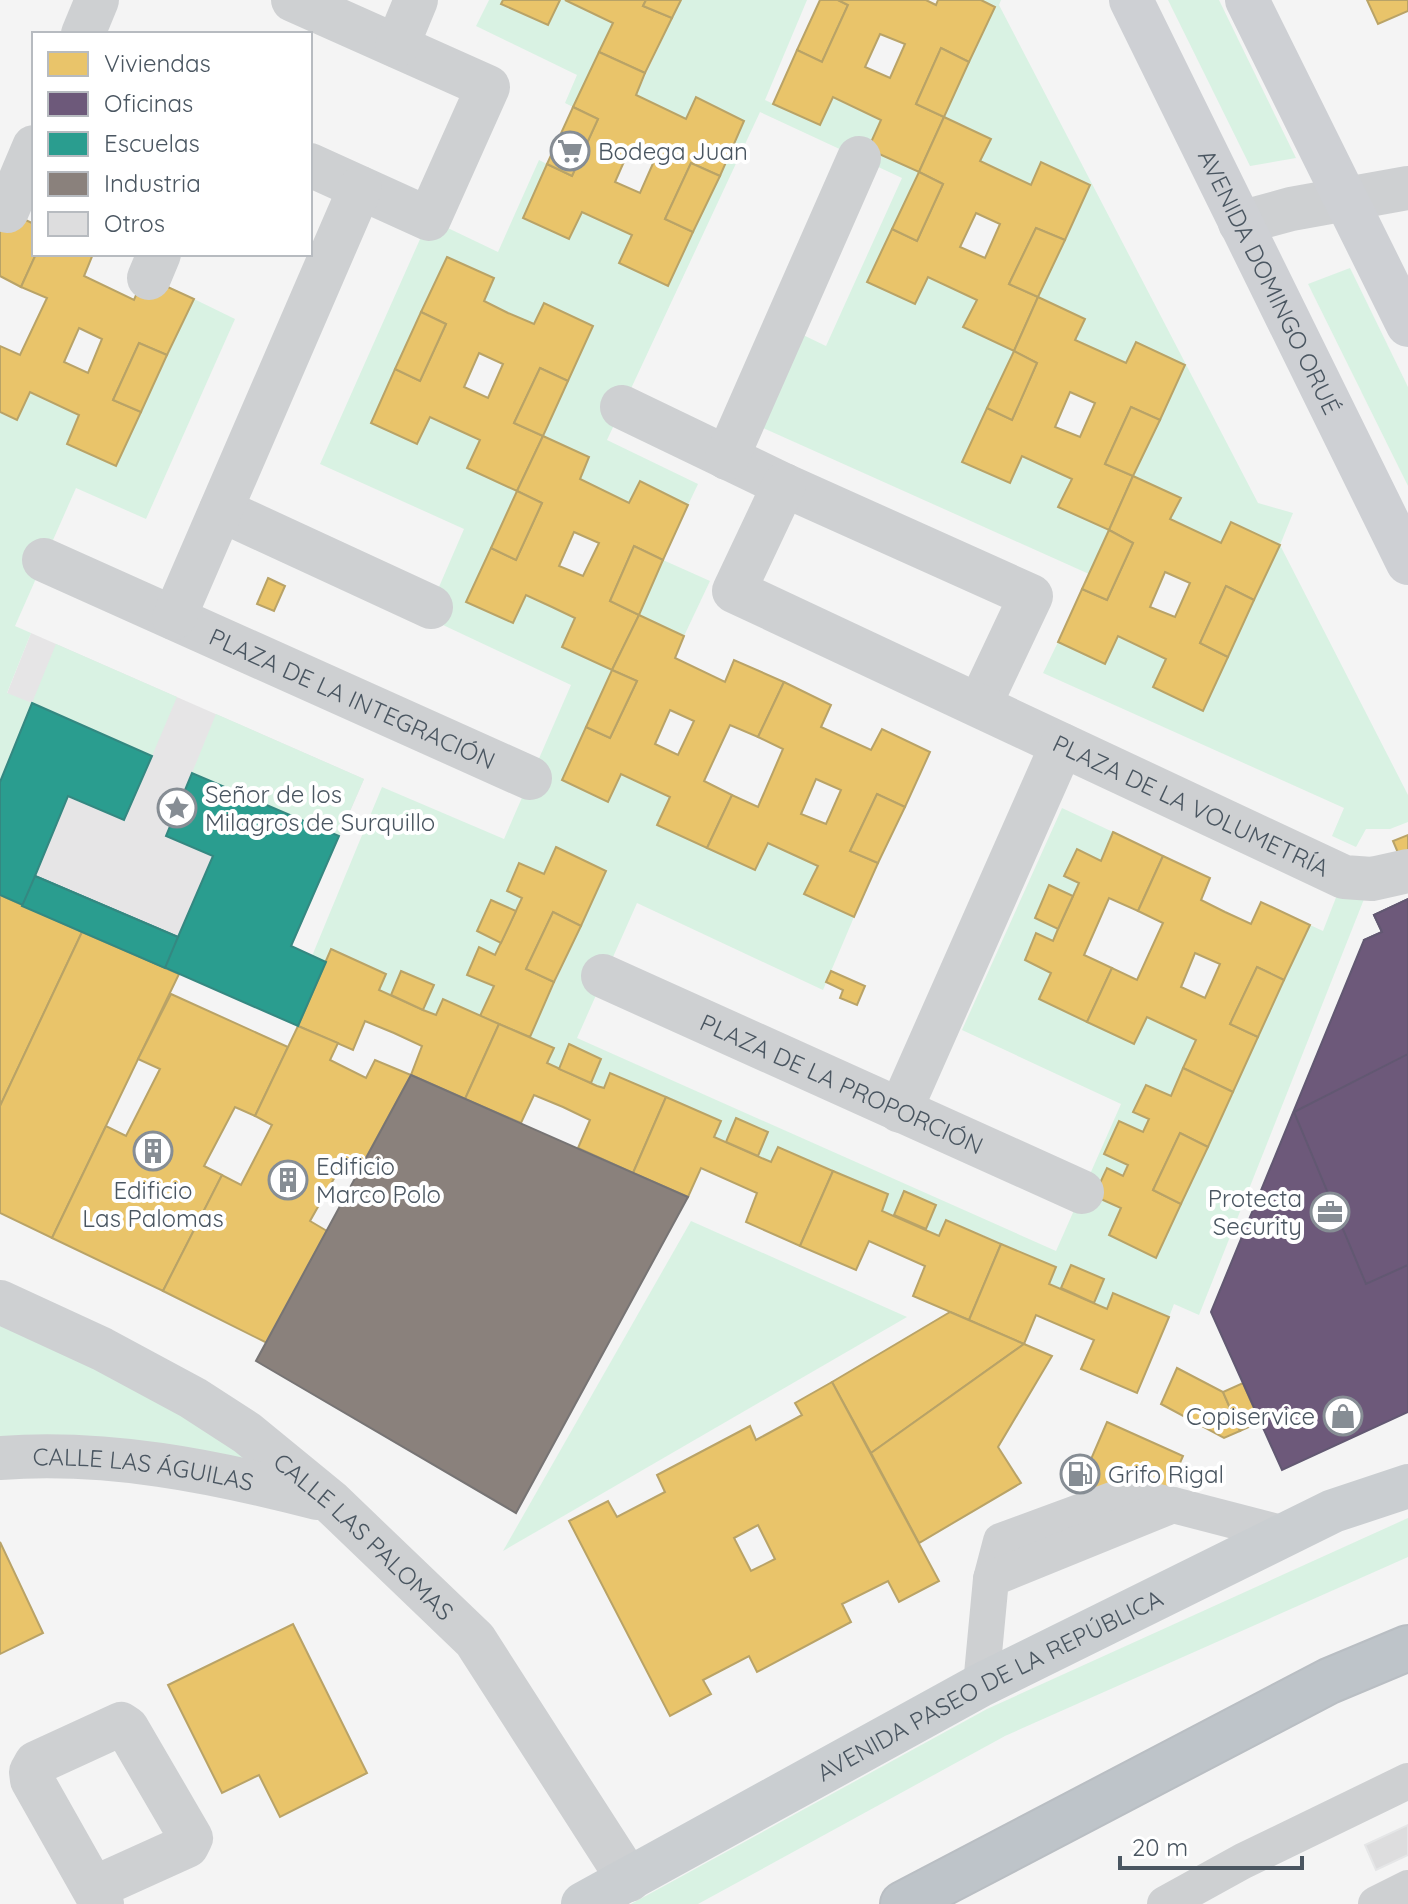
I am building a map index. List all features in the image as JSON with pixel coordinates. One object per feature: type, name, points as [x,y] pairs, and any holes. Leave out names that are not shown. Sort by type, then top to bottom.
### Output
[{"type":"highway","points":[[903,1904],[1329,1681],[1408,1648]]},
{"type":"main road","name":"AVENIDA DOMINGO ORUÉ","points":[[1131,0],[1408,563]]},
{"type":"main road","points":[[1247,0],[1408,325]]},
{"type":"main road","name":"AVENIDA PASEO DE LA REPÚBLICA","points":[[583,1904],[981,1685],[1333,1511],[1408,1486]]},
{"type":"street","points":[[84,32],[97,0]]},
{"type":"street","points":[[293,0],[488,87],[429,219],[312,166]]},
{"type":"street","points":[[397,46],[416,0]]},
{"type":"street","points":[[7,211],[32,152]]},
{"type":"street","points":[[727,458],[859,158]]},
{"type":"street","points":[[174,618],[360,188]]},
{"type":"street","points":[[1240,223],[1408,188]]},
{"type":"street","points":[[622,407],[784,485],[1031,596],[980,704]]},
{"type":"street","name":"PLAZA DE LA VOLUMETRÍA","points":[[784,485],[734,591],[1344,877],[1372,879],[1408,871]]},
{"type":"street","points":[[221,510],[431,607]]},
{"type":"street","name":"PLAZA DE LA INTEGRACIÓN","points":[[44,560],[530,778]]},
{"type":"street","points":[[900,1111],[1062,745]]},
{"type":"street","name":"PLAZA DE LA PROPORCIÓN","points":[[603,976],[1082,1192]]},
{"type":"street","name":"CALLE LAS PALOMAS","points":[[0,1302],[102,1349],[193,1398],[247,1433],[330,1501],[475,1640],[629,1880]]},
{"type":"street","name":"CALLE LAS ÁGUILAS","points":[[0,1458],[78,1455],[116,1458],[248,1480],[330,1501]]},
{"type":"lane","points":[[981,1685],[991,1579],[1173,1505],[1289,1535]]},
{"type":"lane","points":[[1165,1904],[1243,1861],[1408,1781]]},
{"type":"lane","points":[[1376,1904],[1408,1888]]},
{"type":"shaded area","points":[[31,633],[364,779],[292,946],[298,1026],[0,896],[0,711]]},
{"type":"green space","points":[[489,0],[503,0],[502,5],[548,25],[560,0],[565,0],[613,23],[573,107],[565,103],[577,75],[476,26]]},
{"type":"green space","points":[[681,0],[807,0],[765,100],[819,125],[833,97],[881,120],[869,149],[919,172],[868,282],[915,304],[928,277],[977,300],[964,328],[1014,351],[963,462],[1009,483],[1022,456],[1072,479],[1059,507],[1109,530],[1089,574],[761,427],[801,334],[826,346],[902,178],[760,112],[607,440],[698,484],[688,505],[640,481],[629,503],[580,479],[589,457],[543,436],[544,303],[534,324],[484,301],[494,278],[371,423],[417,444],[430,417],[480,440],[467,468],[517,491],[466,602],[513,623],[526,595],[575,618],[562,647],[612,670],[562,780],[608,802],[621,774],[670,797],[658,825],[755,870],[768,843],[818,866],[804,894],[854,917],[823,990],[637,903],[577,1038],[1056,1251],[1121,1104],[962,1030],[1062,808],[1113,832],[1101,861],[1077,849],[1064,876],[1079,883],[1073,896],[1049,886],[1035,918],[1058,929],[1053,941],[1036,933],[1025,960],[1051,973],[1039,999],[1134,1044],[1147,1017],[1196,1040],[1171,1096],[1146,1085],[1134,1112],[1149,1119],[1143,1132],[1119,1121],[1126,1166],[1118,1179],[1095,1196],[1121,1208],[1109,1235],[1156,1258],[1310,925],[1323,931],[1344,877],[1372,879],[1199,1315],[1174,1304],[1169,1317],[1113,1293],[1107,1309],[1094,1303],[1104,1279],[1071,1265],[1061,1288],[1049,1284],[1056,1267],[947,1220],[939,1236],[926,1229],[936,1205],[904,1191],[894,1215],[882,1211],[888,1194],[779,1147],[771,1162],[758,1156],[768,1132],[736,1118],[726,1142],[714,1137],[721,1121],[610,1073],[604,1088],[591,1083],[601,1059],[569,1044],[559,1069],[547,1063],[554,1048],[530,1037],[606,871],[556,847],[544,874],[519,864],[507,891],[522,898],[516,911],[491,900],[477,931],[501,943],[495,955],[468,975],[494,986],[480,1016],[443,1000],[436,1015],[423,1010],[434,985],[401,971],[391,995],[379,990],[385,973],[332,950],[326,962],[312,956],[382,787],[504,839],[571,685],[426,617],[464,529],[320,464],[429,219],[498,252],[539,160],[547,164],[524,218],[569,239],[582,212],[632,235],[619,263],[668,286],[744,121],[696,97],[686,119],[636,95]]},
{"type":"green space","points":[[981,0],[1001,0],[999,5],[1258,503],[1293,513],[1280,545],[1408,795],[1408,822],[1390,829],[1366,829],[1356,847],[1332,836],[1344,808],[1043,673],[1058,642],[1105,664],[1118,636],[1166,659],[1279,545],[1232,522],[1221,543],[1170,519],[1180,498],[1133,476],[1160,420],[1136,342],[1126,363],[1075,340],[1084,318],[1038,297],[1089,185],[1041,163],[1031,185],[980,161],[990,139],[944,117],[994,7]]},
{"type":"green space","points":[[1168,0],[1219,0],[1296,158],[1250,166]]},
{"type":"green space","points":[[1350,268],[1408,387],[1408,486],[1308,284]]},
{"type":"green space","points":[[194,299],[235,319],[146,519],[76,488],[15,626],[31,633],[7,693],[32,703],[0,782],[0,412],[17,419],[30,392],[79,415],[67,444],[116,466]]},
{"type":"green space","points":[[663,560],[710,581],[684,636],[639,615]]},
{"type":"green space","points":[[56,644],[177,697],[152,756],[32,703]]},
{"type":"green space","points":[[216,714],[364,779],[339,836],[192,773]]},
{"type":"green space","points":[[691,1221],[907,1317],[503,1551]]},
{"type":"green space","points":[[0,1302],[330,1501],[0,1458]]},
{"type":"green space","points":[[1408,1518],[1408,1557],[1005,1736],[698,1904],[631,1904],[987,1709]]},
{"type":"building: Viviendas","points":[[503,0],[560,0],[548,25],[501,4]]},
{"type":"building: Viviendas","points":[[565,0],[646,0],[643,6],[672,18],[645,73],[599,52],[613,23]]},
{"type":"building: Viviendas","points":[[646,0],[681,0],[672,18],[643,6]]},
{"type":"building: Viviendas","points":[[820,0],[838,0],[848,5],[822,62],[797,50]]},
{"type":"building: Viviendas","points":[[838,0],[926,0],[936,5],[938,0],[981,0],[995,7],[969,62],[941,48],[916,104],[944,117],[919,172],[868,149],[881,120],[833,97],[820,125],[773,104],[797,50],[822,62],[848,5]],"holes":[[[880,34],[905,44],[890,78],[865,67]]]},
{"type":"building: Viviendas","points":[[1367,0],[1408,0],[1408,11],[1378,24]]},
{"type":"building: Viviendas","points":[[941,48],[969,62],[944,117],[916,104]]},
{"type":"building: Viviendas","points":[[599,52],[645,73],[636,95],[686,119],[696,97],[744,121],[720,176],[691,163],[665,219],[693,232],[668,286],[619,263],[632,235],[582,212],[569,239],[523,218],[547,164],[572,176],[598,119],[573,107]],"holes":[[[630,148],[655,159],[640,193],[615,182]]]},
{"type":"building: Viviendas","points":[[573,107],[598,119],[572,176],[547,164]]},
{"type":"building: Viviendas","points":[[944,117],[991,139],[980,161],[1031,185],[1041,162],[1090,185],[1065,240],[1036,228],[1009,284],[1038,297],[1014,351],[963,327],[977,300],[928,277],[915,304],[867,282],[892,229],[917,241],[943,184],[919,172]],"holes":[[[976,213],[1000,224],[985,258],[960,247]]]},
{"type":"building: Viviendas","points":[[691,163],[720,176],[693,232],[665,219]]},
{"type":"building: Viviendas","points":[[919,172],[943,184],[917,241],[892,229]]},
{"type":"building: Viviendas","points":[[0,208],[32,223],[32,256],[35,256],[21,287],[0,276]]},
{"type":"building: Viviendas","points":[[1036,228],[1065,240],[1038,297],[1009,284]]},
{"type":"building: Viviendas","points":[[35,256],[92,256],[84,276],[134,300],[144,276],[194,299],[167,355],[139,343],[113,400],[141,412],[116,466],[67,444],[79,415],[30,392],[17,420],[0,412],[0,346],[20,355],[47,298],[21,287]],"holes":[[[79,328],[102,339],[88,373],[64,362]]]},
{"type":"building: Viviendas","points":[[447,257],[494,278],[484,301],[508,313],[534,324],[544,303],[593,326],[568,381],[540,368],[514,423],[543,436],[517,491],[467,468],[480,440],[430,417],[417,444],[371,423],[395,369],[420,381],[446,324],[421,312]],"holes":[[[479,353],[503,364],[488,398],[464,387]]]},
{"type":"building: Viviendas","points":[[1038,297],[1085,319],[1075,340],[1126,363],[1136,342],[1185,365],[1160,420],[1131,407],[1105,464],[1133,476],[1109,530],[1058,507],[1072,479],[1022,456],[1010,483],[962,462],[987,408],[1012,420],[1037,363],[1014,351]],"holes":[[[1070,392],[1095,403],[1080,437],[1055,427]]]},
{"type":"building: Viviendas","points":[[421,312],[446,324],[420,381],[395,369]]},
{"type":"building: Viviendas","points":[[139,343],[167,355],[141,412],[113,400]]},
{"type":"building: Viviendas","points":[[1014,351],[1037,363],[1012,420],[987,408]]},
{"type":"building: Viviendas","points":[[540,368],[568,381],[543,436],[514,423]]},
{"type":"building: Viviendas","points":[[1131,407],[1160,420],[1133,476],[1105,464]]},
{"type":"building: Viviendas","points":[[543,436],[589,457],[580,479],[629,503],[640,481],[688,505],[663,560],[634,546],[610,601],[639,615],[612,670],[562,647],[575,618],[552,607],[526,595],[513,623],[466,602],[491,548],[516,560],[542,503],[517,491]],"holes":[[[574,532],[599,543],[583,576],[559,566]]]},
{"type":"building: Viviendas","points":[[1133,476],[1181,498],[1170,519],[1221,543],[1231,522],[1280,545],[1254,600],[1226,586],[1200,643],[1228,657],[1203,711],[1153,687],[1166,659],[1118,636],[1105,664],[1058,642],[1082,589],[1107,600],[1133,543],[1109,530]],"holes":[[[1165,572],[1190,583],[1175,617],[1150,607]]]},
{"type":"building: Viviendas","points":[[517,491],[542,503],[516,560],[491,548]]},
{"type":"building: Viviendas","points":[[1109,530],[1133,543],[1107,600],[1082,589]]},
{"type":"building: Viviendas","points":[[634,546],[663,560],[639,615],[610,601]]},
{"type":"building: Viviendas","points":[[268,578],[285,586],[274,611],[257,604]]},
{"type":"building: Viviendas","points":[[1226,586],[1254,600],[1228,657],[1200,643]]},
{"type":"building: Viviendas","points":[[639,615],[684,636],[675,658],[725,682],[734,660],[784,682],[758,737],[730,725],[704,781],[732,795],[707,848],[657,825],[670,797],[621,774],[608,802],[562,780],[586,727],[610,738],[637,681],[612,670]],"holes":[[[670,710],[694,721],[678,755],[655,744]]]},
{"type":"building: Viviendas","points":[[612,670],[637,681],[610,738],[586,727]]},
{"type":"building: Viviendas","points":[[784,682],[831,705],[821,727],[871,750],[882,729],[930,752],[905,807],[877,794],[850,851],[878,863],[854,917],[804,894],[818,866],[768,843],[755,870],[707,848],[732,795],[758,807],[783,749],[758,737]],"holes":[[[816,779],[841,790],[826,824],[801,814]]]},
{"type":"building: Viviendas","points":[[877,794],[905,807],[878,863],[850,851]]},
{"type":"building: Viviendas","points":[[1113,832],[1163,856],[1138,911],[1109,898],[1084,955],[1112,968],[1087,1022],[1039,999],[1051,973],[1025,960],[1036,933],[1053,941],[1079,883],[1064,876],[1077,849],[1101,861]]},
{"type":"building: Viviendas","points":[[1408,835],[1408,857],[1401,860],[1393,841]]},
{"type":"building: Viviendas","points":[[556,847],[606,871],[581,926],[553,912],[526,969],[554,982],[530,1037],[480,1016],[494,986],[467,975],[479,947],[495,955],[522,898],[507,891],[519,863],[544,874]]},
{"type":"building: Viviendas","points":[[1163,856],[1210,878],[1201,900],[1225,912],[1251,924],[1261,902],[1310,925],[1284,980],[1257,967],[1230,1024],[1258,1037],[1233,1092],[1183,1068],[1196,1040],[1147,1017],[1134,1044],[1087,1022],[1112,968],[1137,980],[1163,923],[1138,911]],"holes":[[[1195,953],[1220,964],[1205,998],[1181,987]]]},
{"type":"building: Viviendas","points":[[1049,885],[1073,896],[1058,929],[1035,918]]},
{"type":"building: Viviendas","points":[[0,895],[82,932],[0,1106]]},
{"type":"building: Viviendas","points":[[491,900],[516,911],[501,943],[477,931]]},
{"type":"building: Viviendas","points":[[553,912],[581,926],[554,982],[526,969]]},
{"type":"building: Viviendas","points":[[82,932],[179,974],[52,1238],[0,1213],[0,1106]]},
{"type":"building: Viviendas","points":[[331,949],[386,974],[379,990],[423,1010],[436,1015],[443,999],[499,1024],[465,1099],[411,1075],[422,1046],[394,1033],[365,1021],[353,1050],[298,1026]]},
{"type":"building: Viviendas","points":[[1257,967],[1284,980],[1258,1037],[1230,1024]]},
{"type":"building: Viviendas","points":[[401,971],[434,985],[423,1010],[391,995]]},
{"type":"building: Viviendas","points":[[831,971],[865,986],[857,1005],[840,998],[843,990],[826,982]]},
{"type":"building: Viviendas","name":"Edificio Las Palomas","points":[[171,994],[288,1047],[255,1116],[235,1107],[204,1166],[222,1175],[163,1291],[52,1238],[106,1126],[126,1136],[160,1069],[138,1059]]},
{"type":"building: Viviendas","points":[[499,1024],[554,1048],[547,1063],[597,1086],[604,1088],[610,1073],[666,1097],[633,1173],[578,1148],[590,1120],[563,1107],[534,1095],[521,1123],[465,1099]]},
{"type":"building: Viviendas","name":"Edificio Marco Polo","points":[[298,1026],[338,1043],[330,1060],[366,1078],[375,1060],[411,1075],[361,1167],[345,1159],[310,1221],[327,1231],[267,1343],[163,1291],[222,1175],[241,1185],[272,1125],[255,1116]]},
{"type":"building: Viviendas","points":[[569,1044],[601,1059],[591,1083],[559,1069]]},
{"type":"building: Viviendas","points":[[1183,1068],[1233,1092],[1208,1147],[1180,1133],[1153,1190],[1181,1204],[1156,1258],[1109,1235],[1121,1208],[1094,1196],[1107,1168],[1123,1176],[1128,1165],[1104,1154],[1119,1121],[1143,1132],[1149,1119],[1133,1112],[1146,1085],[1171,1096]]},
{"type":"building: Viviendas","points":[[666,1097],[721,1121],[714,1137],[771,1162],[778,1147],[833,1171],[800,1246],[746,1222],[757,1193],[701,1168],[688,1197],[633,1173]]},
{"type":"building: Viviendas","points":[[736,1118],[768,1132],[758,1156],[726,1142]]},
{"type":"building: Viviendas","points":[[1180,1133],[1208,1147],[1181,1204],[1153,1190]]},
{"type":"building: Viviendas","points":[[833,1171],[888,1194],[882,1211],[939,1236],[946,1220],[1001,1244],[969,1320],[913,1296],[925,1266],[869,1241],[856,1270],[800,1246]]},
{"type":"building: Viviendas","points":[[904,1191],[936,1205],[926,1229],[894,1215]]},
{"type":"building: Viviendas","points":[[1001,1244],[1056,1267],[1049,1284],[1107,1309],[1113,1293],[1169,1317],[1137,1393],[1081,1369],[1094,1340],[1036,1315],[1024,1344],[969,1320]]},
{"type":"building: Viviendas","points":[[1071,1265],[1104,1279],[1094,1303],[1061,1288]]},
{"type":"building: Viviendas","points":[[950,1312],[1024,1344],[871,1453],[832,1382]]},
{"type":"building: Viviendas","points":[[1024,1344],[1052,1356],[998,1447],[1021,1483],[919,1543],[871,1453]]},
{"type":"building: Viviendas","points":[[1177,1368],[1223,1392],[1240,1431],[1224,1438],[1161,1404]]},
{"type":"building: Viviendas","points":[[832,1382],[939,1581],[899,1602],[888,1581],[842,1604],[851,1622],[757,1672],[749,1656],[703,1680],[711,1694],[670,1716],[569,1521],[608,1501],[617,1517],[665,1492],[657,1475],[750,1426],[756,1440],[802,1415],[795,1403]],"holes":[[[758,1525],[775,1559],[751,1571],[734,1538]]]},
{"type":"building: Viviendas","points":[[1243,1383],[1260,1422],[1240,1431],[1223,1392]]},
{"type":"building: Viviendas","points":[[1107,1422],[1183,1456],[1155,1520],[1079,1487]]},
{"type":"building: Viviendas","points":[[0,1542],[43,1633],[0,1654]]},
{"type":"building: Viviendas","points":[[293,1624],[367,1773],[280,1817],[259,1775],[222,1793],[168,1685]]},
{"type":"building: Oficinas","points":[[1408,899],[1408,1038],[1364,940],[1382,932],[1374,915]]},
{"type":"building: Oficinas","name":"Protecta Security","points":[[1408,899],[1408,1412],[1282,1470],[1211,1312],[1364,940],[1382,932],[1374,915]]},
{"type":"building: Oficinas","points":[[1408,1054],[1408,1265],[1366,1284],[1294,1112]]},
{"type":"building: Escuelas","points":[[32,703],[152,756],[124,820],[68,796],[35,876],[178,937],[213,856],[166,836],[192,773],[339,836],[291,946],[326,962],[298,1026],[0,895],[0,782]]},
{"type":"building: Escuelas","points":[[35,876],[178,937],[165,968],[22,906]]},
{"type":"building: Industria","points":[[411,1075],[688,1197],[516,1513],[256,1361]]},
{"type":"building: Otros","points":[[1408,1825],[1408,1855],[1376,1870],[1365,1845]]},
{"type":"place","name":"Bodega Juan","points":[[570,151]]},
{"type":"place","name":"Señor de los Milagros de Surquillo","points":[[177,808]]},
{"type":"place","name":"Edificio Las Palomas","points":[[153,1151]]},
{"type":"place","name":"Edificio Marco Polo","points":[[288,1180]]},
{"type":"place","name":"Protecta Security","points":[[1330,1212]]},
{"type":"place","name":"Copiservice","points":[[1343,1416]]},
{"type":"place","name":"Grifo Rigal","points":[[1080,1474]]}]
